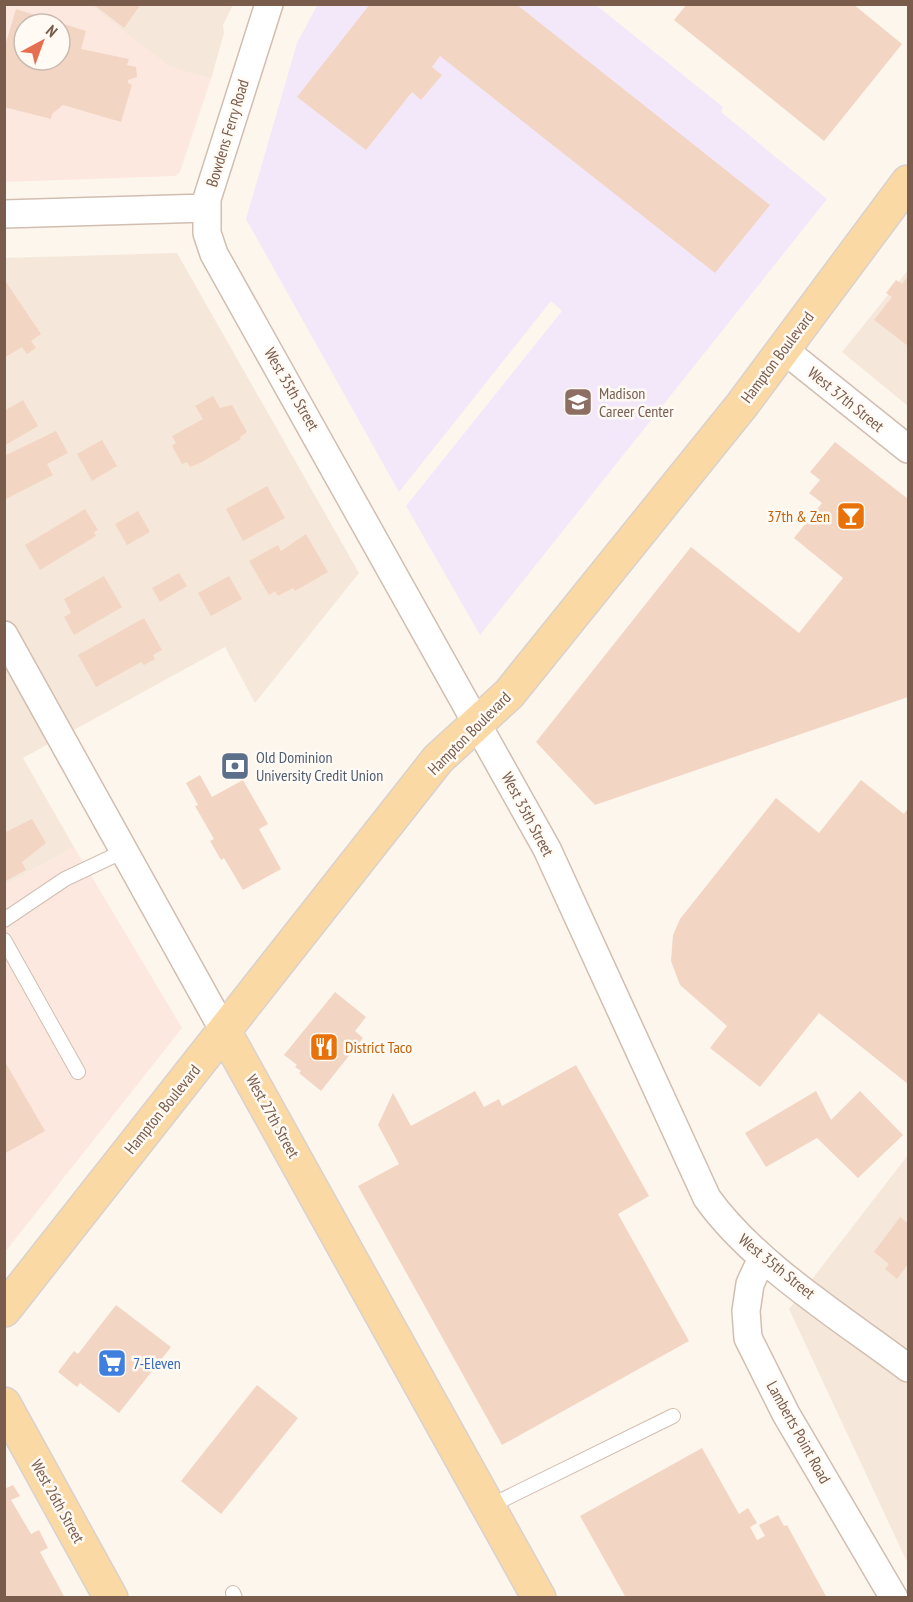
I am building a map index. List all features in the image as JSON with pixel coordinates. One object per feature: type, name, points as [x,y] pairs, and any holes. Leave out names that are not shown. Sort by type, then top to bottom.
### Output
[{"type":"main road","name":"Hampton Boulevard","points":[[4,1310],[438,759],[509,694],[742,405],[909,182]]},
{"type":"main road","name":"West 27th Street","points":[[224,1031],[539,1598]]},
{"type":"main road","name":"West 26th Street","points":[[4,1404],[111,1598]]},
{"type":"street","name":"Bowdens Ferry Road","points":[[4,214],[206,208],[260,9]]},
{"type":"street","name":"West 35th Street","points":[[206,208],[207,233],[214,254],[547,849],[707,1198],[722,1218],[762,1258],[909,1368]]},
{"type":"street","name":"West 37th Street","points":[[783,349],[909,448]]},
{"type":"street","name":"West 27th Street","points":[[4,635],[224,1031]]},
{"type":"street","name":"Lamberts Point Road","points":[[762,1258],[750,1284],[746,1311],[748,1338],[786,1414],[894,1598]]},
{"type":"lane","points":[[4,920],[65,879],[124,851]]},
{"type":"lane","points":[[4,940],[78,1072]]},
{"type":"lane","points":[[488,1507],[673,1416]]},
{"type":"shaded area","name":"Madison Career Center","points":[[318,4],[596,5],[723,107],[721,112],[827,199],[480,635],[406,506],[562,311],[551,301],[399,492],[246,219],[297,43]]},
{"type":"shaded area","points":[[4,5],[90,5],[169,66],[211,79],[180,172],[175,176],[5,182]]},
{"type":"shaded area","points":[[90,5],[233,5],[223,25],[224,33],[211,79],[169,67]]},
{"type":"shaded area","points":[[177,253],[359,573],[255,703],[225,647],[23,758],[74,847],[5,885],[4,258]]},
{"type":"shaded area","points":[[908,270],[908,406],[842,352]]},
{"type":"shaded area","points":[[74,847],[182,1028],[5,1252],[5,885]]},
{"type":"shaded area","points":[[908,1155],[908,1564],[789,1309]]},
{"type":"building","points":[[93,4],[141,4],[124,28]]},
{"type":"building","points":[[370,4],[516,4],[770,205],[715,273],[440,56],[432,67],[442,75],[421,100],[412,92],[366,150],[297,97]]},
{"type":"building","points":[[687,4],[853,4],[902,44],[824,141],[674,20]]},
{"type":"building","points":[[12,22],[12,72],[72,72],[72,27],[86,31],[81,49],[129,59],[127,65],[136,67],[137,77],[128,80],[128,83],[132,85],[121,122],[63,105],[52,114],[51,119],[4,107],[4,49]]},
{"type":"building","points":[[908,276],[908,346],[874,320],[892,297],[886,293],[896,280],[902,284]]},
{"type":"building","points":[[4,279],[41,334],[31,341],[36,348],[27,354],[22,347],[4,358]]},
{"type":"building","points":[[213,396],[220,408],[232,405],[247,432],[240,437],[241,439],[200,463],[190,467],[187,462],[182,464],[172,446],[176,443],[172,436],[203,419],[195,406]]},
{"type":"building","points":[[23,400],[38,426],[4,446],[4,411]]},
{"type":"building","points":[[56,431],[68,453],[47,464],[53,475],[4,500],[4,456]]},
{"type":"building","points":[[102,440],[117,466],[92,481],[77,454]]},
{"type":"building","points":[[835,442],[908,499],[908,697],[595,805],[536,742],[691,547],[799,633],[843,578],[794,538],[822,503],[809,493],[820,480],[810,472]]},
{"type":"building","points":[[267,486],[285,518],[243,541],[226,509]]},
{"type":"building","points":[[85,509],[98,530],[94,532],[96,536],[40,570],[25,545]]},
{"type":"building","points":[[138,511],[150,532],[127,545],[115,524]]},
{"type":"building","points":[[306,534],[328,572],[295,591],[293,588],[278,596],[275,591],[269,595],[249,561],[278,545],[281,551]]},
{"type":"building","points":[[179,573],[187,586],[160,602],[152,588]]},
{"type":"building","points":[[104,576],[122,607],[74,635],[64,617],[71,613],[64,599]]},
{"type":"building","points":[[229,576],[242,599],[211,616],[198,593]]},
{"type":"building","points":[[144,618],[162,650],[153,655],[155,659],[144,665],[141,662],[96,687],[78,655]]},
{"type":"building","points":[[200,775],[212,797],[243,780],[268,824],[259,829],[281,869],[243,890],[224,858],[221,860],[210,841],[214,839],[195,806],[198,805],[186,783]]},
{"type":"building","points":[[861,780],[904,814],[908,808],[908,1084],[819,1013],[760,1087],[710,1048],[727,1026],[680,985],[671,961],[673,935],[680,919],[776,798],[819,833]]},
{"type":"building","points":[[32,819],[46,843],[22,862],[26,870],[4,882],[4,833]]},
{"type":"building","name":"District Taco","points":[[335,992],[366,1017],[355,1031],[363,1038],[321,1091],[299,1073],[301,1071],[295,1067],[297,1065],[284,1055]]},
{"type":"building","points":[[4,1060],[45,1131],[4,1154]]},
{"type":"building","points":[[576,1065],[649,1196],[618,1214],[689,1341],[502,1445],[358,1186],[399,1164],[378,1125],[393,1093],[411,1126],[475,1091],[484,1107],[499,1099],[502,1106]]},
{"type":"building","points":[[816,1091],[831,1120],[860,1091],[903,1135],[858,1178],[817,1138],[766,1167],[745,1133]]},
{"type":"building","points":[[900,1217],[908,1223],[908,1264],[897,1279],[885,1269],[889,1264],[874,1252]]},
{"type":"building","name":"7-Eleven","points":[[116,1305],[171,1347],[119,1413],[80,1383],[77,1387],[58,1372],[74,1351],[78,1354]]},
{"type":"building","points":[[257,1385],[298,1418],[221,1514],[181,1481]]},
{"type":"building","points":[[702,1448],[739,1514],[748,1508],[757,1523],[750,1527],[757,1540],[765,1536],[759,1525],[778,1515],[784,1526],[787,1525],[827,1598],[626,1598],[580,1516]]},
{"type":"building","points":[[13,1485],[20,1496],[11,1500],[31,1534],[39,1530],[48,1548],[40,1552],[65,1598],[4,1598],[4,1489]]},
{"type":"place","name":"Madison Career Center","points":[[578,402]]},
{"type":"place","name":"37th & Zen","points":[[851,516]]},
{"type":"place","name":"Old Dominion University Credit Union","points":[[235,766]]},
{"type":"place","name":"District Taco","points":[[324,1047]]},
{"type":"place","name":"7-Eleven","points":[[112,1363]]}]
